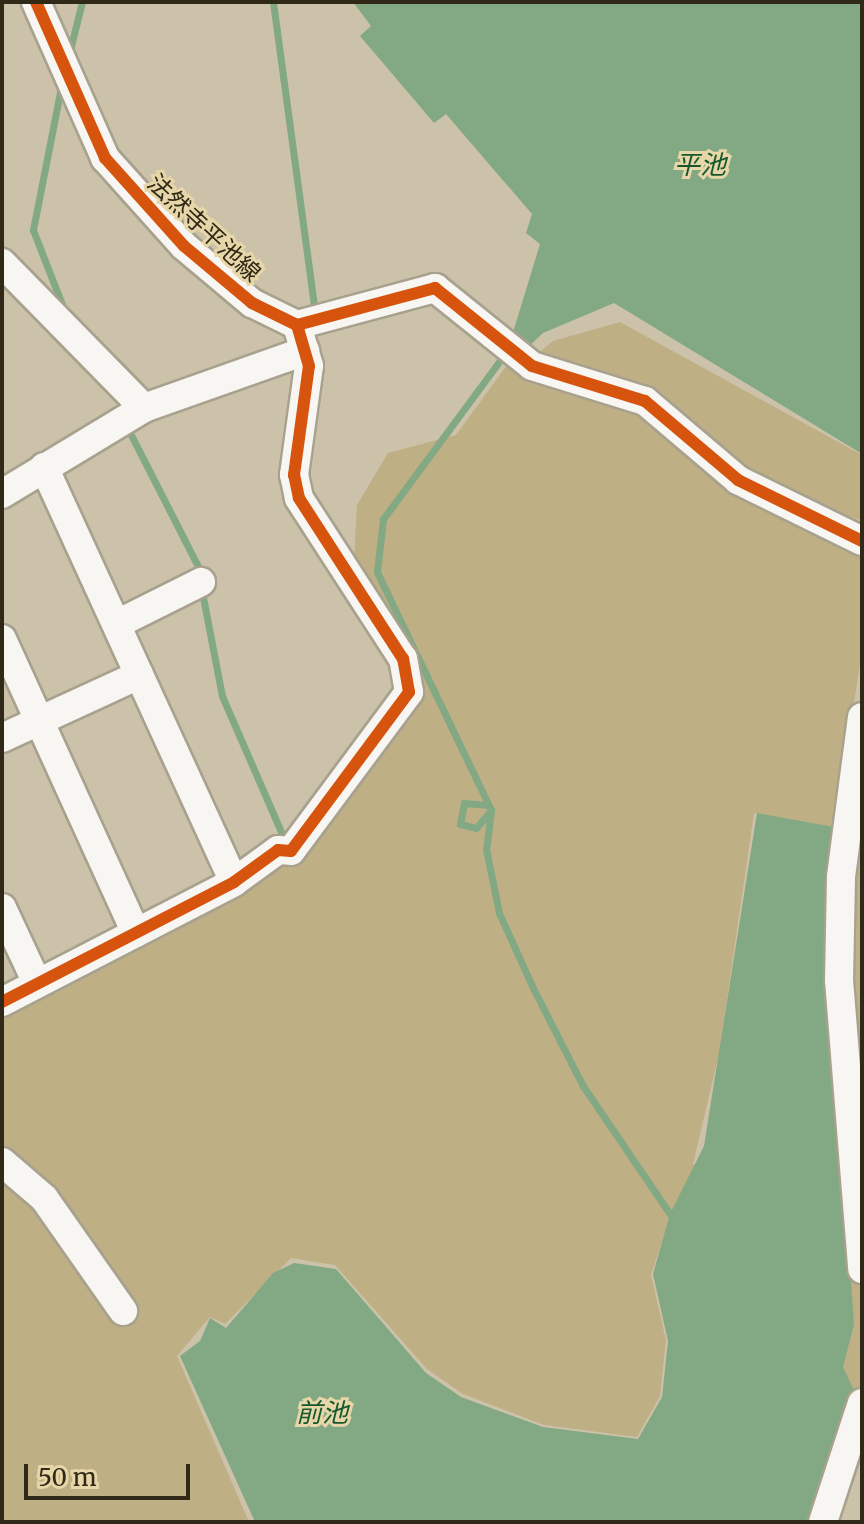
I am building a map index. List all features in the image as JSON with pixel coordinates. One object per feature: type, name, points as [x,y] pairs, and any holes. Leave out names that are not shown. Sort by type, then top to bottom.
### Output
[{"type":"street","name":"法然寺平池線","points":[[36,2],[92,134],[131,191],[242,296],[301,338]]},
{"type":"street","points":[[2,263],[144,408]]},
{"type":"street","points":[[2,494],[144,408],[301,338],[435,288],[524,361],[645,401],[738,480],[862,541]]},
{"type":"street","points":[[2,1002],[234,882],[307,836],[378,725],[409,692],[403,659],[299,498],[294,475],[301,338]]},
{"type":"street","points":[[44,467],[234,882]]},
{"type":"street","points":[[117,624],[201,582]]},
{"type":"street","points":[[2,639],[136,933]]},
{"type":"street","points":[[2,738],[139,675]]},
{"type":"street","points":[[862,717],[841,877],[839,980],[862,1269]]},
{"type":"street","points":[[2,908],[37,983]]},
{"type":"street","points":[[2,1162],[44,1198],[123,1311]]},
{"type":"street","points":[[823,1522],[862,1403]]},
{"type":"shaded area","points":[[620,322],[862,455],[862,520],[804,510],[753,484],[658,401],[614,374],[568,375],[535,356],[553,341]]},
{"type":"shaded area","points":[[510,361],[638,406],[862,552],[862,651],[843,773],[862,822],[862,1412],[809,1522],[816,1281],[675,1203],[651,1275],[666,1340],[660,1396],[637,1437],[544,1425],[463,1394],[427,1369],[335,1265],[291,1258],[225,1324],[210,1317],[177,1356],[249,1522],[2,1522],[2,1010],[299,849],[399,675],[353,579],[357,505],[388,453],[456,435]],"holes":[[[754,813],[821,825],[738,1186],[693,1164],[719,1054]]]},
{"type":"water","name":"平池","points":[[353,2],[862,2],[862,454],[614,303],[543,333],[524,351],[511,339],[540,244],[526,233],[532,214],[446,114],[434,123],[360,36],[371,26]]},
{"type":"water","name":"前池","points":[[757,813],[834,827],[829,979],[854,1324],[843,1367],[860,1403],[814,1522],[255,1522],[180,1356],[200,1341],[210,1318],[226,1328],[273,1273],[294,1263],[336,1269],[426,1373],[461,1397],[543,1427],[638,1439],[662,1397],[668,1341],[653,1274],[670,1214],[704,1146]]},
{"type":"waterway","points":[[69,54],[82,2]]},
{"type":"waterway","points":[[273,2],[315,314]]},
{"type":"waterway","points":[[62,82],[33,230],[65,312]]},
{"type":"waterway","points":[[501,359],[383,519],[377,572],[491,810],[486,849],[499,913],[533,988],[583,1086],[670,1214]]},
{"type":"waterway","points":[[127,427],[203,576]]},
{"type":"waterway","points":[[202,592],[222,696],[286,843]]},
{"type":"waterway","points":[[488,805],[464,803],[460,824],[476,828],[491,810]]},
{"type":"cycle path","points":[[36,2],[105,158],[184,246],[252,303],[297,325],[435,288],[532,366],[645,401],[738,480],[862,541]]},
{"type":"cycle path","points":[[2,1002],[234,882],[278,850],[291,851],[409,692],[403,659],[299,498],[294,475],[309,366],[297,325]]}]
